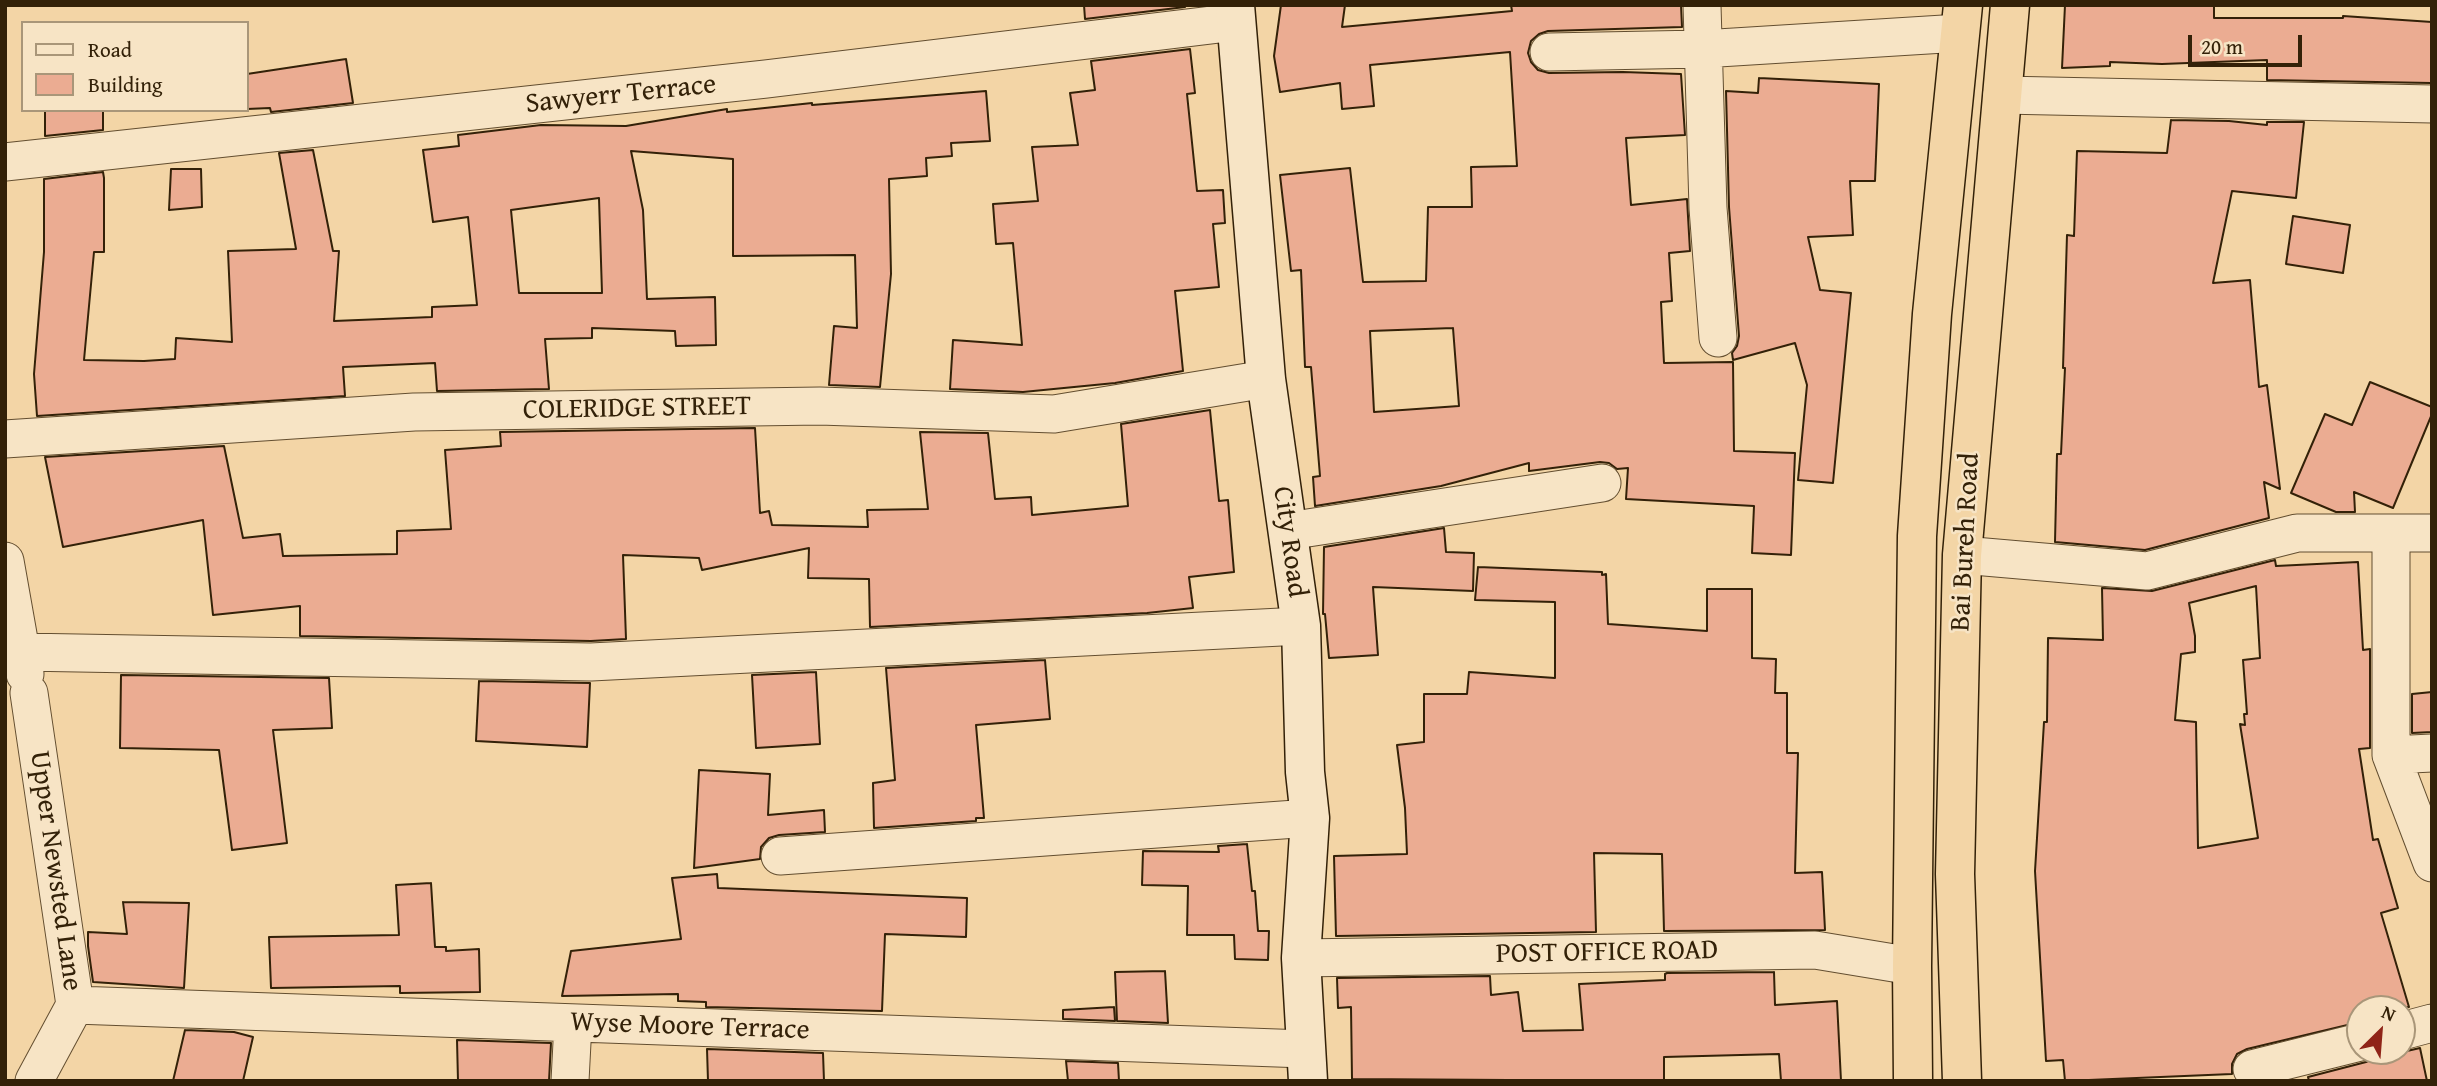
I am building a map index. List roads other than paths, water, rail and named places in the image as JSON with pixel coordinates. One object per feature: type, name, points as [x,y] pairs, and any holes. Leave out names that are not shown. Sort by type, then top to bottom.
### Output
[{"type":"highway","name":"Bai Bureh Road","points":[[1962,1081],[1955,874],[1962,555],[2010,5]]},
{"type":"highway","name":"Bai Bureh Road","points":[[1913,1081],[1917,536],[1932,314],[1961,19]]},
{"type":"main road","name":"City Road","points":[[1235,13],[1266,379],[1301,626],[1305,772],[1310,818],[1301,958],[1307,1065]]},
{"type":"street","points":[[1702,5],[1709,208],[1718,338]]},
{"type":"street","name":"Sawyerr Terrace","points":[[5,162],[752,80],[1235,13]]},
{"type":"street","points":[[1549,52],[1702,49],[1961,19]]},
{"type":"street","points":[[2002,95],[2432,104]]},
{"type":"street","name":"COLERIDGE STREET","points":[[5,439],[414,412],[820,406],[1054,414],[1266,379]]},
{"type":"street","points":[[1289,531],[1602,483]]},
{"type":"street","points":[[1962,555],[2147,571],[2297,533],[2432,533]]},
{"type":"street","points":[[2391,534],[2390,755],[2432,863]]},
{"type":"street","name":"Upper Newsted Lane","points":[[5,561],[20,652],[17,693],[75,1005],[34,1081]]},
{"type":"street","points":[[20,652],[591,662],[1301,626]]},
{"type":"street","points":[[2390,755],[2432,753]]},
{"type":"street","points":[[780,856],[1310,818]]},
{"type":"street","name":"POST OFFICE ROAD","points":[[1301,958],[1815,950],[1912,966]]},
{"type":"street","name":"Wyse Moore Terrace","points":[[75,1005],[573,1023],[1307,1065]]},
{"type":"street","points":[[570,1081],[573,1023]]},
{"type":"street","points":[[2252,1069],[2346,1046]]}]
